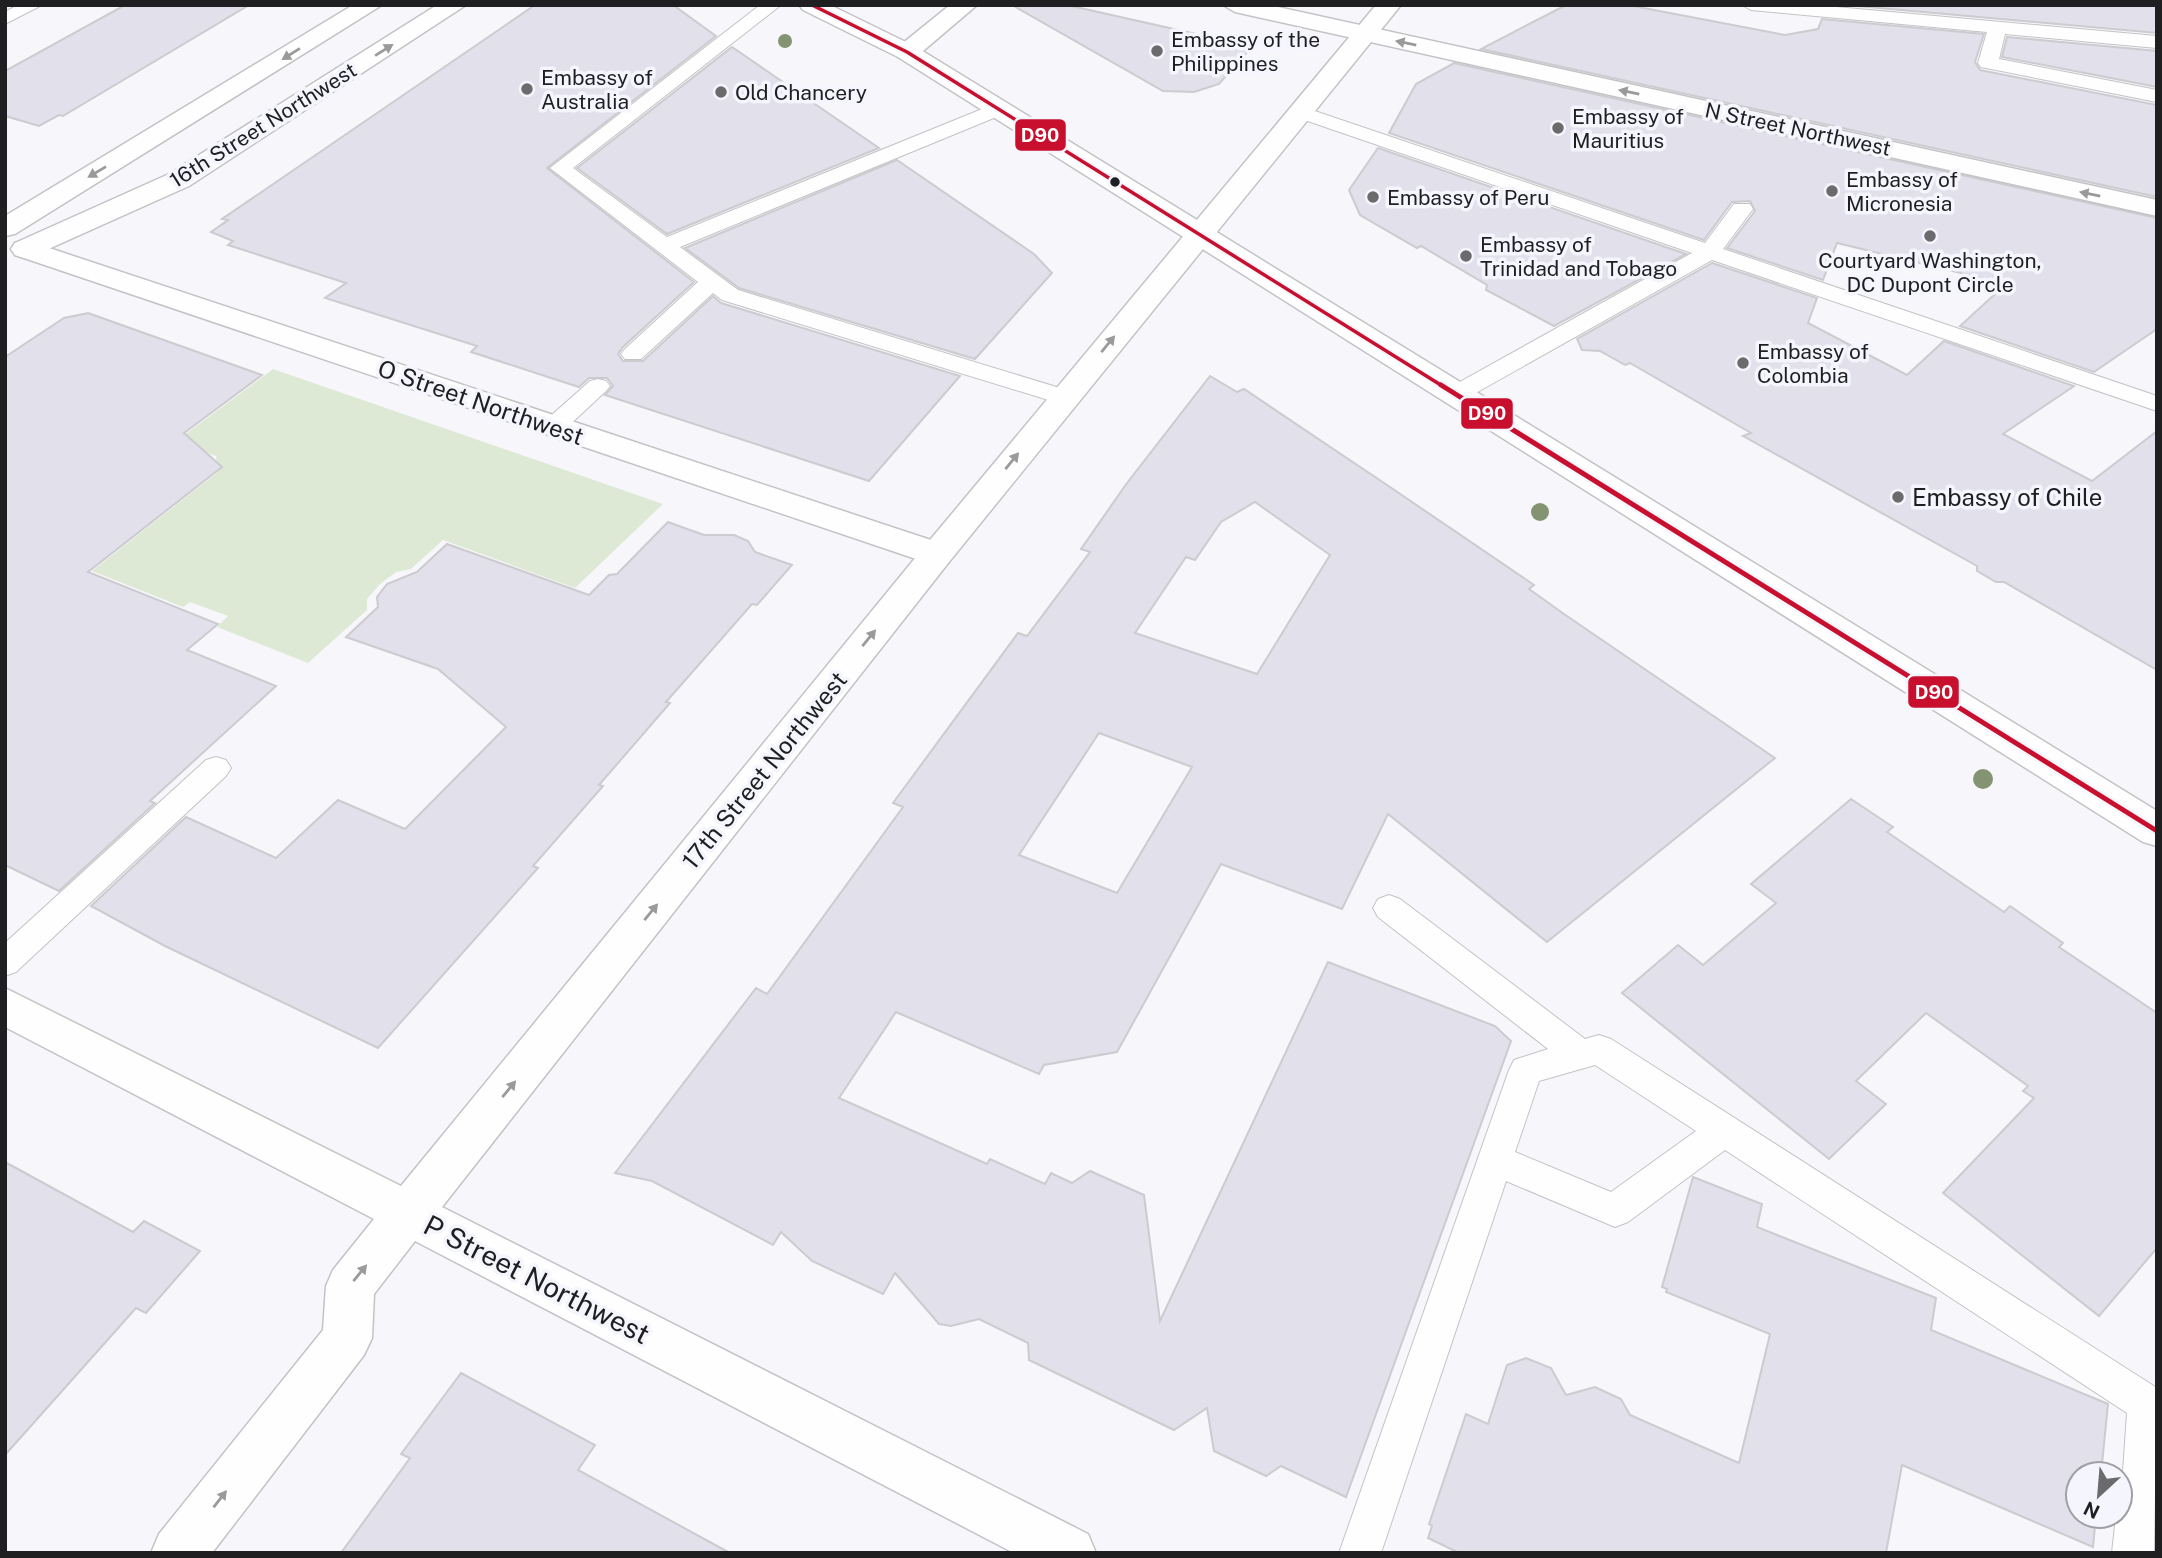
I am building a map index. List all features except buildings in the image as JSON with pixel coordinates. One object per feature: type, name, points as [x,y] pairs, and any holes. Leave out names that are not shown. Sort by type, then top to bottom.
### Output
[{"type":"main road","points":[[10,240],[87,152],[332,5]]},
{"type":"main road","name":"16th Street Northwest","points":[[10,240],[370,5]]},
{"type":"main road","name":"16th Street Northwest","points":[[10,240],[413,5]]},
{"type":"main road","name":"16th Street Northwest","points":[[10,240],[179,180],[454,5]]},
{"type":"main road","points":[[811,5],[907,52],[2157,831]]},
{"type":"main road","points":[[859,5],[907,52]]},
{"type":"main road","points":[[907,52],[965,5]]},
{"type":"main road","name":"N Street Northwest","points":[[1235,5],[2157,208]]},
{"type":"main road","name":"17th Street Northwest","points":[[178,1553],[347,1338],[350,1286],[1064,397],[1389,5]]},
{"type":"main road","name":"O Street Northwest","points":[[10,240],[937,554]]},
{"type":"main road","name":"P Street Northwest","points":[[5,1006],[1069,1553]]},
{"type":"lane","points":[[5,19],[33,5]]},
{"type":"lane","points":[[772,5],[560,168],[730,295],[1064,397]]},
{"type":"lane","points":[[1751,5],[1848,10],[2157,41]]},
{"type":"lane","points":[[1998,27],[1988,63],[2157,96]]},
{"type":"lane","points":[[664,246],[999,110]]},
{"type":"lane","points":[[1300,112],[2157,404]]},
{"type":"lane","points":[[1456,394],[1709,252],[1742,209]]},
{"type":"lane","points":[[633,354],[711,282]]},
{"type":"lane","points":[[554,426],[598,386]]},
{"type":"lane","points":[[5,963],[216,768]]},
{"type":"lane","points":[[1389,908],[1580,1054]]},
{"type":"lane","points":[[1360,1553],[1526,1070],[1599,1049],[2147,1404],[2133,1553]]},
{"type":"lane","points":[[1494,1160],[1615,1210],[1724,1130]]},
{"type":"green space","points":[[273,369],[663,504],[575,588],[443,540],[411,569],[396,572],[380,584],[367,599],[367,610],[308,663],[217,627],[228,616],[190,602],[183,607],[92,571],[218,472],[216,456],[175,442]]},
{"type":"transit line","name":"D90","points":[[812,5],[907,52],[2157,831]]},
{"type":"place","name":"Embassy of the Philippines","points":[[1157,51]]},
{"type":"place","name":"Embassy of Australia","points":[[527,89]]},
{"type":"place","name":"Old Chancery","points":[[721,92]]},
{"type":"place","name":"Embassy of Mauritius","points":[[1558,128]]},
{"type":"place","name":"Embassy of Micronesia","points":[[1832,191]]},
{"type":"place","name":"Embassy of Peru","points":[[1373,197]]},
{"type":"place","name":"Courtyard Washington, DC Dupont Circle","points":[[1930,236]]},
{"type":"place","name":"Embassy of Trinidad and Tobago","points":[[1466,256]]},
{"type":"place","name":"Embassy of Colombia","points":[[1743,363]]},
{"type":"place","name":"Embassy of Chile","points":[[1898,497]]}]
